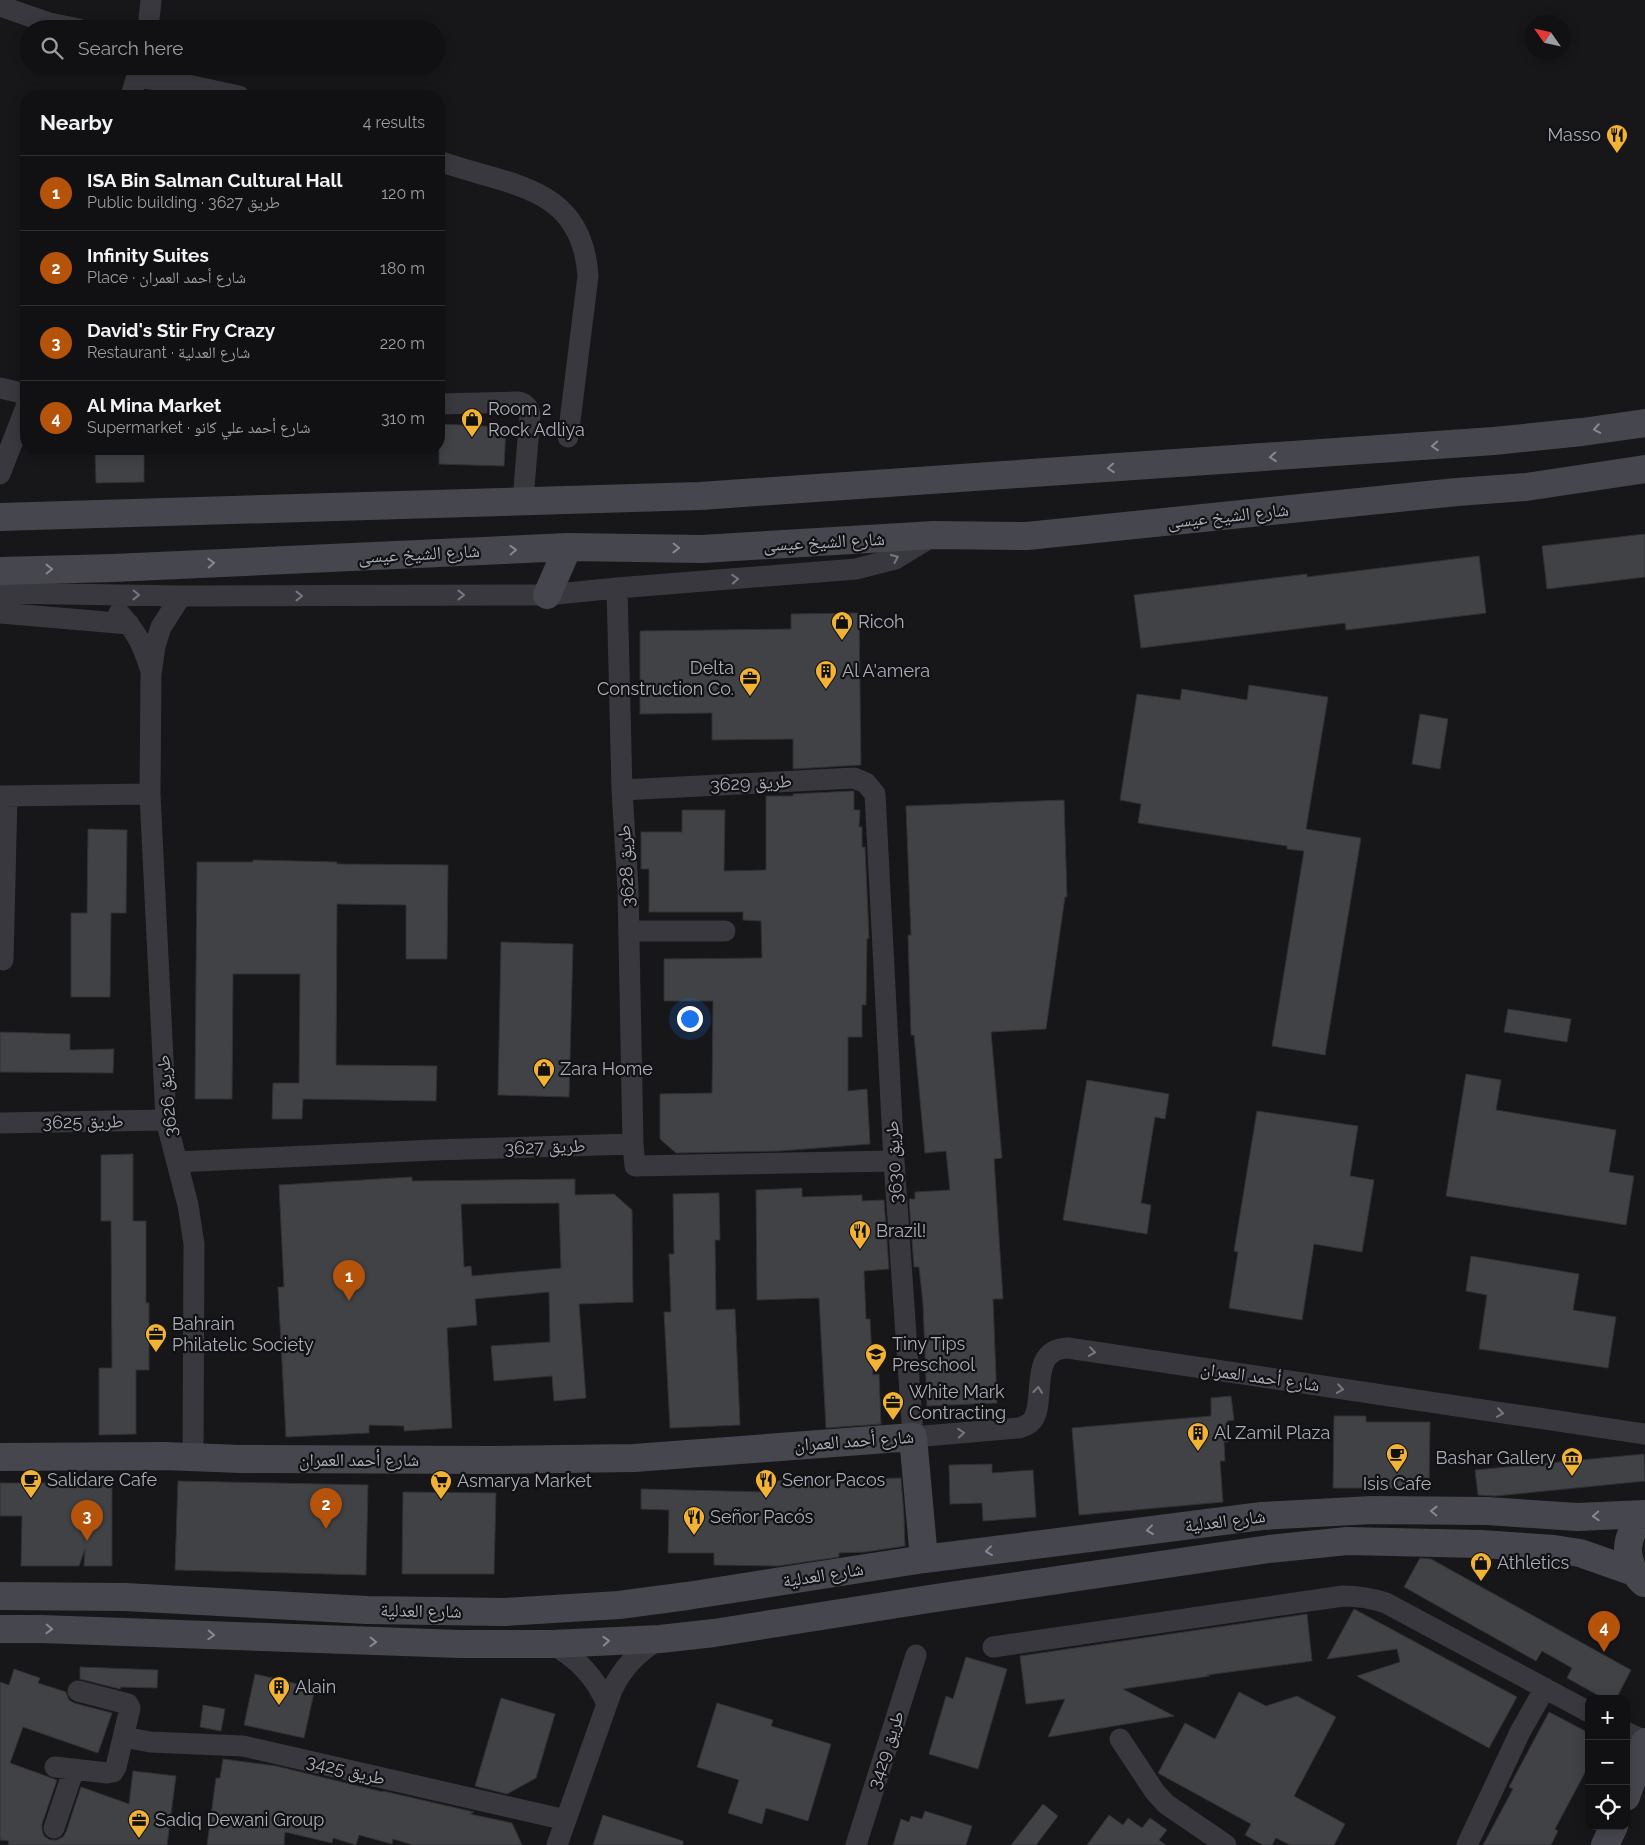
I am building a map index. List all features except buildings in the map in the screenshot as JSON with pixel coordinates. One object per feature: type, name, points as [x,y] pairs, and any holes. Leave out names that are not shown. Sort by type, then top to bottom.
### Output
[{"type":"main road","points":[[0,517],[700,496],[1494,442],[1645,423]]},
{"type":"main road","name":"شارع الشيخ عيسى","points":[[0,571],[123,568],[568,547],[702,549],[934,535],[1027,536],[1457,492],[1526,487],[1639,472]]},
{"type":"main road","points":[[547,595],[568,547]]},
{"type":"main road","name":"شارع أحمد العمران","points":[[0,1457],[495,1460],[634,1458],[913,1437]]},
{"type":"main road","name":"طريق 3630","points":[[913,1437],[924,1559]]},
{"type":"main road","name":"شارع العدلية","points":[[7,1600],[125,1598],[367,1610],[504,1612],[619,1605],[678,1598],[924,1559],[1272,1516],[1372,1510],[1487,1511],[1577,1517],[1645,1515]]},
{"type":"main road","points":[[1642,1582],[1629,1560],[1627,1547],[1630,1534],[1636,1523],[1645,1515]]},
{"type":"main road","name":"شارع العدلية","points":[[0,1629],[401,1643],[552,1644],[660,1639],[714,1633],[1268,1549],[1347,1540],[1481,1544],[1554,1549],[1580,1553],[1642,1582]]},
{"type":"main road","points":[[1630,1786],[1645,1742]]},
{"type":"main road","points":[[1605,1845],[1612,1830]]},
{"type":"street","points":[[149,20],[151,0]]},
{"type":"street","points":[[0,6],[40,20]]},
{"type":"street","points":[[136,80],[178,83],[211,90]]},
{"type":"street","points":[[445,163],[533,190],[563,211],[574,225],[582,241],[587,258],[588,276],[568,437]]},
{"type":"street","points":[[0,388],[20,402]]},
{"type":"street","points":[[445,404],[519,402],[525,404],[529,409],[530,415],[523,500]]},
{"type":"street","points":[[0,474],[20,422]]},
{"type":"street","points":[[0,593],[181,596],[547,595],[856,569],[895,559],[934,535]]},
{"type":"street","name":"طريق 3628","points":[[617,588],[622,790],[628,889],[633,1144]]},
{"type":"street","name":"طريق 3626","points":[[97,595],[116,609],[136,632],[144,647],[151,674]]},
{"type":"street","name":"طريق 3626","points":[[181,596],[158,634],[151,674],[150,794],[166,1120],[190,1214],[194,1244],[192,1457]]},
{"type":"street","points":[[0,613],[129,624]]},
{"type":"street","name":"طريق 3629","points":[[622,790],[854,778],[866,783],[875,794]]},
{"type":"street","points":[[3,960],[4,796],[150,794]]},
{"type":"street","name":"طريق 3630","points":[[875,794],[894,1161],[913,1437]]},
{"type":"street","points":[[629,931],[726,931]]},
{"type":"street","name":"طريق 3625","points":[[0,1122],[166,1120]]},
{"type":"street","points":[[633,1144],[635,1166],[894,1161]]},
{"type":"street","name":"طريق 3627","points":[[177,1162],[433,1150],[633,1144]]},
{"type":"street","name":"شارع أحمد العمران","points":[[913,1437],[1019,1428],[1030,1423],[1035,1414],[1040,1380],[1047,1357],[1051,1352],[1068,1348],[1645,1434]]},
{"type":"street","points":[[993,1647],[1343,1596],[1357,1596],[1372,1598],[1386,1603],[1585,1710]]},
{"type":"street","points":[[557,1845],[607,1704],[619,1677],[627,1666],[648,1646],[660,1639]]},
{"type":"street","points":[[552,1644],[567,1652],[586,1668],[600,1688],[607,1704]]},
{"type":"street","name":"طريق 3429","points":[[856,1845],[916,1655]]},
{"type":"street","points":[[1467,1845],[1520,1732],[1544,1688]]},
{"type":"street","points":[[54,1828],[64,1768],[113,1772],[116,1767],[130,1711],[128,1704],[78,1691]]},
{"type":"street","points":[[1630,1734],[1645,1742]]},
{"type":"street","name":"طريق 3425","points":[[124,1737],[150,1742],[243,1746],[566,1820]]},
{"type":"street","points":[[1120,1739],[1155,1792],[1166,1804],[1226,1845]]},
{"type":"place","name":"Masso","points":[[1617,154]]},
{"type":"place","name":"Room 2 Rock Adliya","points":[[472,438]]},
{"type":"place","name":"Ricoh","points":[[842,641]]},
{"type":"place","name":"Al A'amera","points":[[826,690]]},
{"type":"place","name":"Delta Construction Co.","points":[[750,697]]},
{"type":"place","name":"Zara Home","points":[[544,1088]]},
{"type":"place","name":"Brazil!","points":[[860,1250]]},
{"type":"place","name":"ISA Bin Salman Cultural Hall","points":[[349,1301]]},
{"type":"place","name":"Bahrain Philatelic Society","points":[[156,1353]]},
{"type":"place","name":"Tiny Tips Preschool","points":[[876,1373]]},
{"type":"place","name":"White Mark Contracting","points":[[893,1421]]},
{"type":"place","name":"Al Zamil Plaza","points":[[1198,1452]]},
{"type":"place","name":"Isis Cafe","points":[[1397,1473]]},
{"type":"place","name":"Bashar Gallery","points":[[1572,1477]]},
{"type":"place","name":"Salidare Cafe","points":[[31,1499]]},
{"type":"place","name":"Senor Pacos","points":[[766,1499]]},
{"type":"place","name":"Asmarya Market","points":[[441,1500]]},
{"type":"place","name":"Infinity Suites","points":[[326,1529]]},
{"type":"place","name":"Señor Pacós","points":[[694,1536]]},
{"type":"place","name":"David's Stir Fry Crazy","points":[[87,1541]]},
{"type":"place","name":"Athletics","points":[[1481,1582]]},
{"type":"place","name":"Al Mina Market","points":[[1604,1652]]},
{"type":"place","name":"Alain","points":[[279,1706]]},
{"type":"place","name":"Sadiq Dewani Group","points":[[139,1839]]}]
